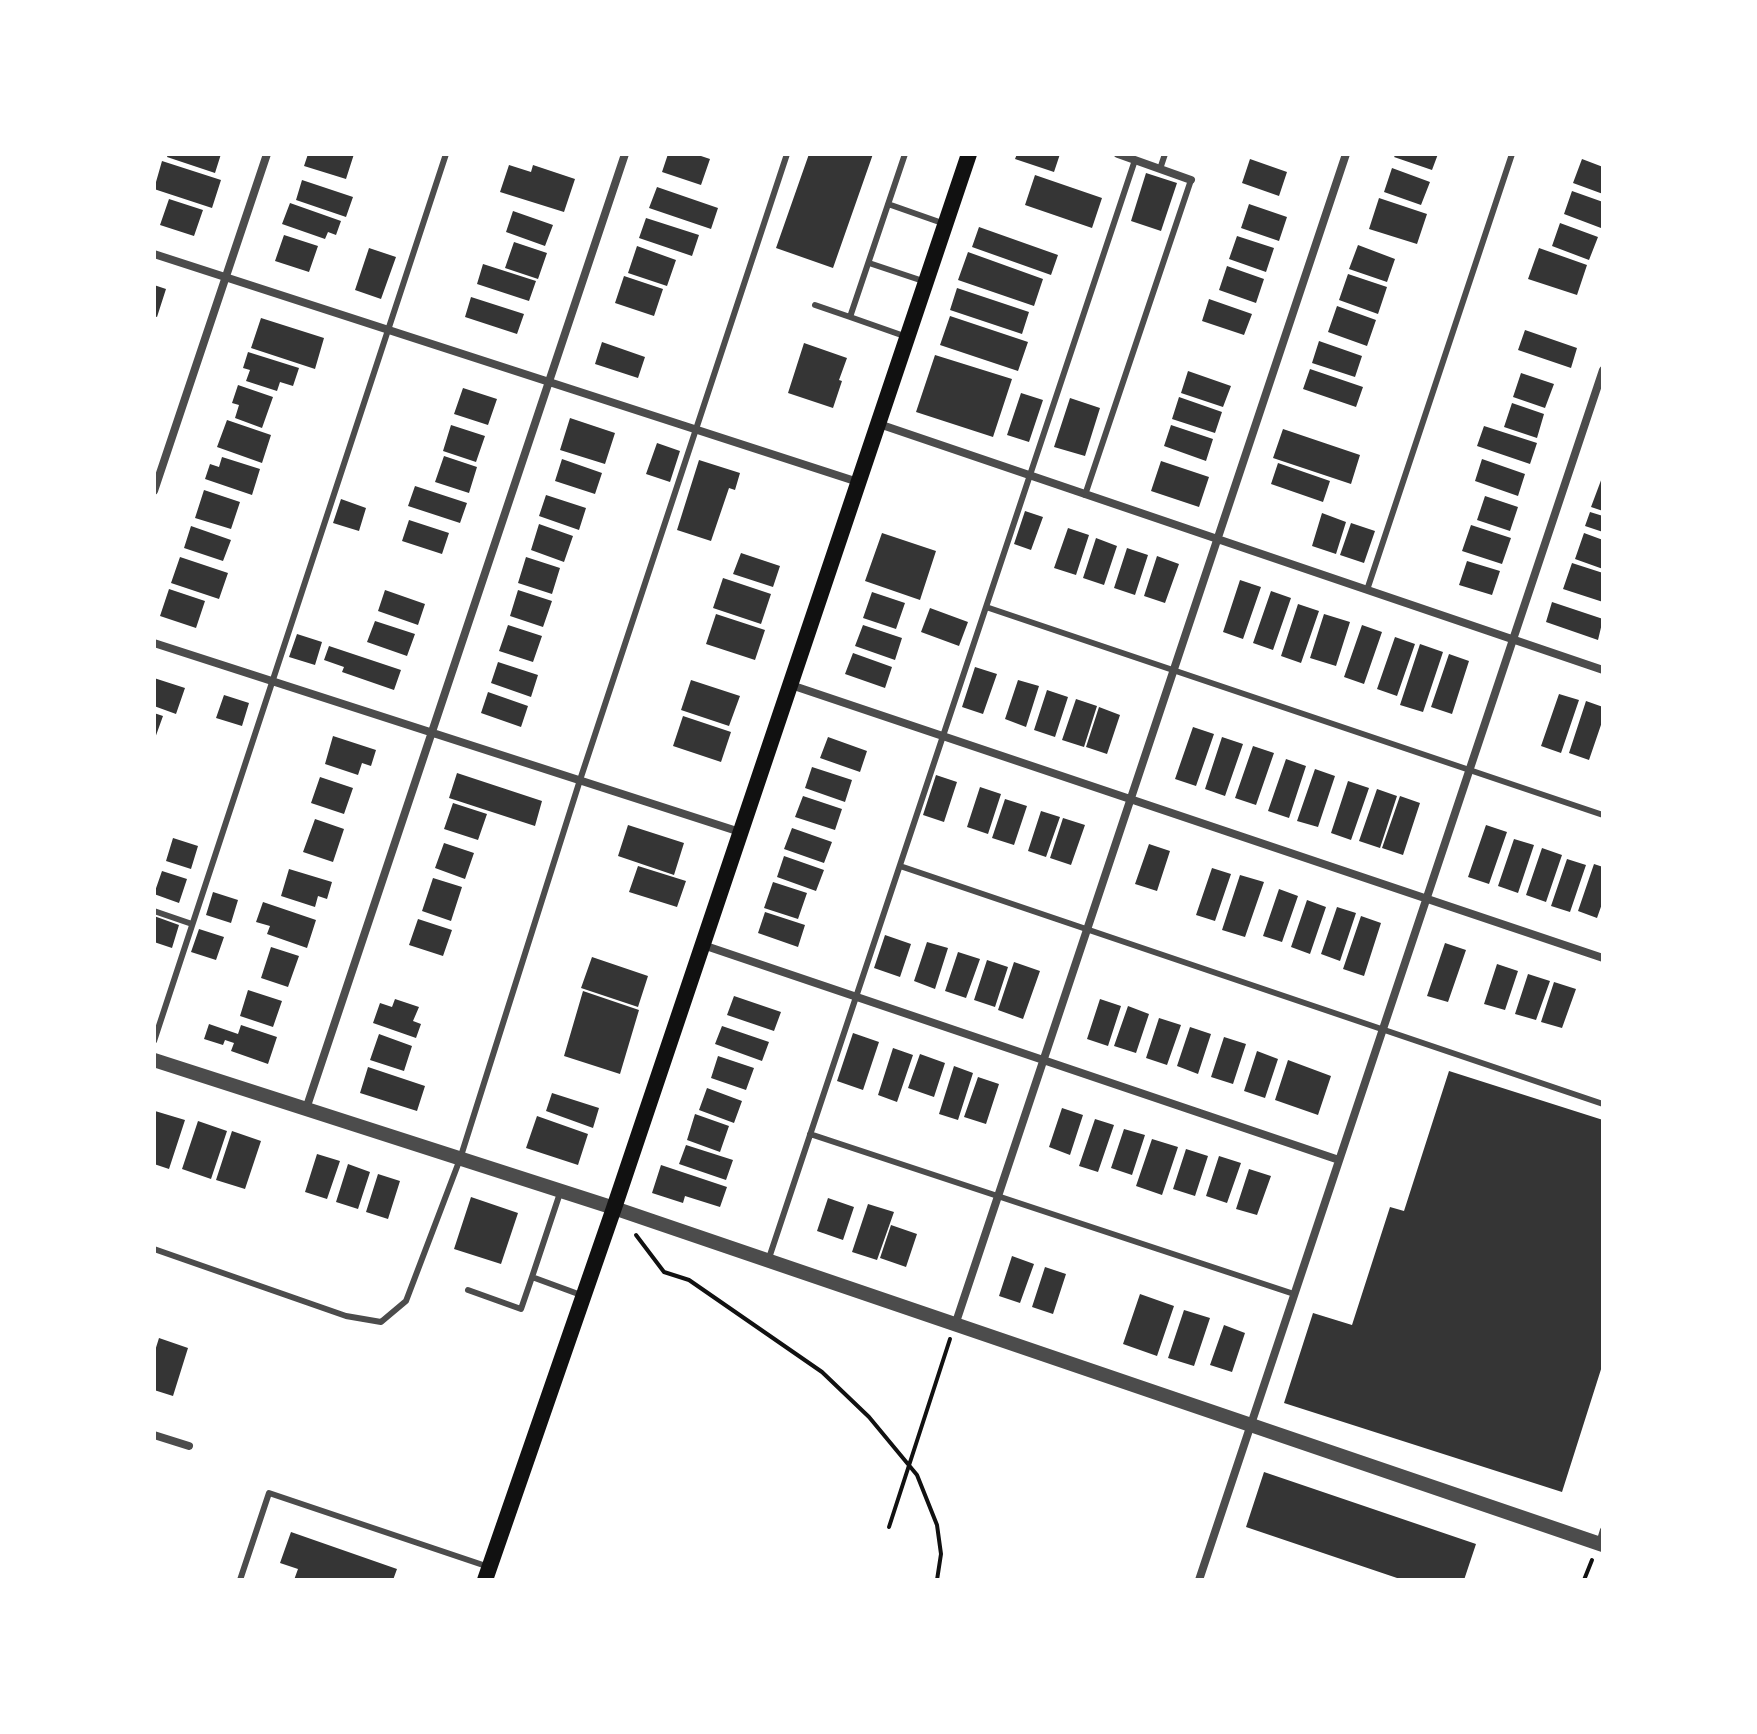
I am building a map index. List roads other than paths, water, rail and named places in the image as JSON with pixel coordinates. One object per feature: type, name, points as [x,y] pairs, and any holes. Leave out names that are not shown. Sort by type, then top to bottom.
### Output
[{"type":"main road","points":[[488,1574],[969,154]]},
{"type":"street","points":[[154,491],[267,154]]},
{"type":"street","points":[[306,1109],[625,154]]},
{"type":"street","points":[[1118,154],[1191,180]]},
{"type":"street","points":[[955,1325],[1346,154]]},
{"type":"street","points":[[154,254],[859,482]]},
{"type":"street","points":[[1199,1580],[1603,370]]},
{"type":"street","points":[[879,424],[1603,670]]},
{"type":"street","points":[[154,643],[741,832]]},
{"type":"street","points":[[791,685],[1603,958]]},
{"type":"street","points":[[703,945],[1339,1160]]},
{"type":"street","points":[[154,1060],[614,1208],[1250,1425],[1602,1539]]},
{"type":"street","points":[[154,1435],[189,1446]]},
{"type":"lane","points":[[154,1041],[446,154]]},
{"type":"lane","points":[[154,1249],[346,1316],[381,1322],[406,1301],[460,1159],[580,780],[787,154]]},
{"type":"lane","points":[[850,317],[905,154]]},
{"type":"lane","points":[[1160,169],[1165,154]]},
{"type":"lane","points":[[1367,590],[1512,154]]},
{"type":"lane","points":[[768,1261],[1135,160]]},
{"type":"lane","points":[[1085,495],[1191,180]]},
{"type":"lane","points":[[888,204],[946,224]]},
{"type":"lane","points":[[869,263],[926,282]]},
{"type":"lane","points":[[815,305],[908,337]]},
{"type":"lane","points":[[986,607],[1603,815]]},
{"type":"lane","points":[[900,866],[1603,1104]]},
{"type":"lane","points":[[154,911],[192,924]]},
{"type":"lane","points":[[810,1134],[1294,1294]]},
{"type":"lane","points":[[468,1290],[521,1309],[561,1191]]},
{"type":"lane","points":[[532,1277],[584,1296]]},
{"type":"lane","points":[[240,1580],[269,1493],[488,1574]]}]
